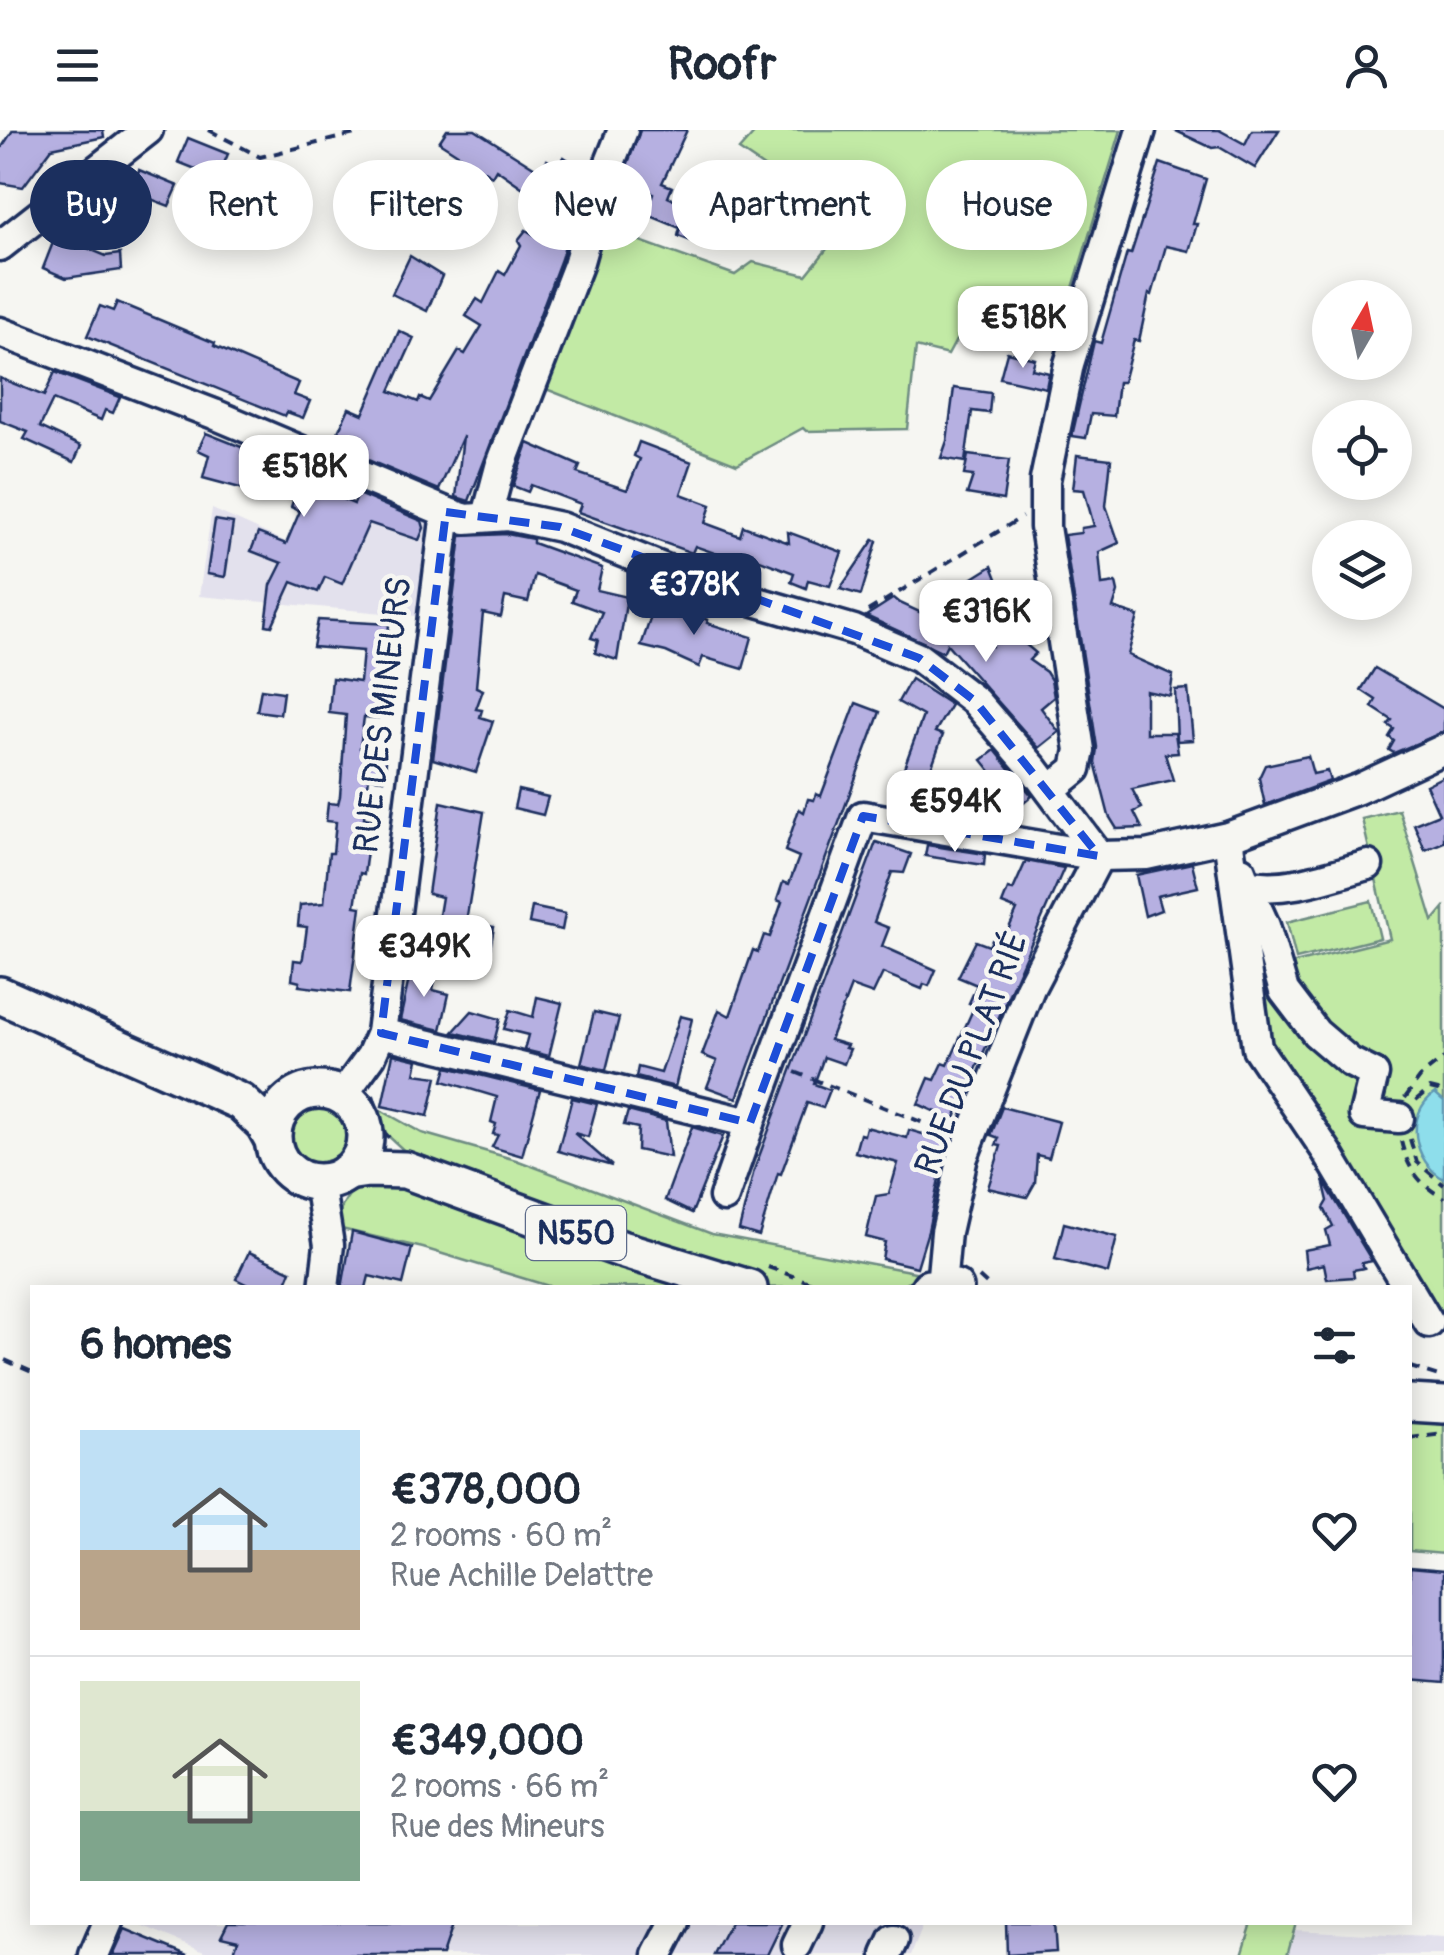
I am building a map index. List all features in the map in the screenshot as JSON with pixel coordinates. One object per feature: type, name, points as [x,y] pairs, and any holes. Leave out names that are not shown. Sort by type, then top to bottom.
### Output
[{"type":"main road","points":[[0,995],[240,1102],[264,1124],[280,1162],[304,1180],[333,1177],[364,1148],[365,1133]]},
{"type":"main road","points":[[240,1102],[318,1090],[342,1096]]},
{"type":"main road","points":[[272,1138],[278,1114],[294,1096]]},
{"type":"main road","name":"N550","points":[[342,1096],[354,1106],[365,1133],[405,1170]]},
{"type":"main road","name":"N550","points":[[333,1177],[368,1169],[405,1170],[621,1249],[740,1285]]},
{"type":"main road","points":[[1412,1403],[1444,1405]]},
{"type":"street","points":[[0,246],[148,130]]},
{"type":"street","points":[[487,516],[500,467],[578,266],[599,190],[624,130]]},
{"type":"street","points":[[1050,790],[1076,769],[1080,750],[1043,503],[1044,480],[1069,364],[1142,130]]},
{"type":"street","points":[[0,332],[214,414],[446,512],[466,519],[520,518],[560,527],[704,586],[854,630],[920,658],[975,701],[1050,790],[1098,856]]},
{"type":"street","name":"RUE DES MINEURS","points":[[342,1096],[381,1033],[446,512]]},
{"type":"street","points":[[724,1197],[863,816],[1098,856],[1146,855],[1228,837],[1358,789],[1444,749]]},
{"type":"street","points":[[1228,837],[1266,926],[1284,991],[1316,1034],[1350,1062],[1374,1074],[1357,1115],[1407,1119]]},
{"type":"street","points":[[1228,837],[1256,1048],[1327,1152],[1407,1285]]},
{"type":"street","name":"RUE DU PLAT RIÉ","points":[[942,1285],[946,1232],[969,1142],[1030,988],[1098,856]]},
{"type":"street","points":[[1246,884],[1264,888],[1297,883],[1368,865]]},
{"type":"street","points":[[381,1033],[750,1123]]},
{"type":"street","points":[[324,1285],[333,1177]]},
{"type":"street","points":[[1412,1294],[1429,1323]]},
{"type":"street","points":[[94,1955],[107,1925]]},
{"type":"street","points":[[658,1955],[673,1925]]},
{"type":"path","points":[[209,130],[260,158],[371,130]]},
{"type":"path","points":[[854,630],[862,614],[1043,503]]},
{"type":"path","points":[[772,1063],[969,1142]]},
{"type":"path","points":[[1444,1096],[1430,1088],[1407,1119],[1417,1162],[1444,1185]]},
{"type":"path","points":[[6,1360],[30,1371]]},
{"type":"path","points":[[1412,1368],[1444,1377]]},
{"type":"path","points":[[1412,1438],[1444,1434]]},
{"type":"highlighted area","points":[[446,512],[560,527],[919,658],[975,701],[1099,856],[863,816],[750,1123],[381,1033]]},
{"type":"shaded area","points":[[341,482],[428,518],[416,616],[199,596],[212,509],[288,543],[328,517]]},
{"type":"shaded area","points":[[141,1925],[667,1925],[651,1955],[214,1955]]},
{"type":"shaded area","points":[[683,1925],[921,1925],[911,1955],[667,1955]]},
{"type":"shaded area","points":[[1294,1930],[1444,1938],[1444,1955],[1287,1955]]},
{"type":"green space","points":[[757,130],[1121,130],[1087,242],[1087,160],[926,160],[926,250],[1085,250],[1059,334],[1038,343],[967,320],[948,355],[916,347],[907,429],[803,428],[737,464],[541,387],[593,250],[652,250],[652,245],[735,275],[753,262],[806,275],[826,250],[906,250],[906,160],[754,160],[739,150]]},
{"type":"green space","points":[[1399,810],[1433,921],[1444,908],[1444,1332],[1333,1145],[1262,1049],[1251,974],[1390,939],[1362,819]]},
{"type":"green space","points":[[1371,901],[1380,938],[1296,959],[1287,922]]},
{"type":"green space","points":[[319,1101],[344,1111],[354,1136],[344,1161],[319,1171],[294,1161],[284,1136],[294,1111]]},
{"type":"green space","points":[[377,1108],[422,1133],[516,1160],[712,1234],[920,1273],[904,1285],[545,1285],[423,1248],[337,1228],[352,1191],[410,1156],[385,1133]]},
{"type":"green space","points":[[1412,1415],[1444,1415],[1444,1554],[1412,1551]]},
{"type":"green space","points":[[1251,1925],[1295,1925],[1287,1955],[1242,1955]]},
{"type":"water","points":[[1435,1093],[1444,1101],[1444,1179],[1425,1161],[1416,1138],[1419,1113]]},
{"type":"building","points":[[13,130],[103,130],[104,137],[52,148],[43,160],[30,160],[30,178],[23,187],[0,183],[0,150]]},
{"type":"building","points":[[447,130],[475,130],[523,160],[518,160],[518,184],[498,170],[498,160],[467,160],[439,142]]},
{"type":"building","points":[[640,130],[687,130],[662,183],[672,187],[668,197],[672,199],[672,225],[652,216],[652,160],[629,160]]},
{"type":"building","points":[[1174,130],[1219,130],[1245,144],[1252,130],[1279,130],[1255,168],[1219,147],[1212,148]]},
{"type":"building","points":[[188,138],[228,154],[226,160],[179,160]]},
{"type":"building","points":[[1160,163],[1206,179],[1189,251],[1166,246],[1152,295],[1149,294],[1139,341],[1134,340],[1123,382],[1118,382],[1114,416],[1091,414],[1086,438],[1072,436],[1094,341],[1101,343],[1127,253],[1131,254]]},
{"type":"building","points":[[152,175],[172,184],[169,206],[152,199]]},
{"type":"building","points":[[50,250],[120,254],[121,270],[66,278],[43,268]]},
{"type":"building","points":[[518,250],[564,250],[469,501],[456,497],[463,436],[439,490],[332,445],[349,408],[363,414],[399,331],[414,338],[390,391],[418,402],[420,397],[429,401],[459,351],[465,354],[482,326],[466,316],[477,299],[483,303],[499,271],[505,275]]},
{"type":"building","points":[[410,256],[442,276],[427,311],[392,294]]},
{"type":"building","points":[[117,302],[299,383],[294,395],[310,401],[303,418],[287,412],[285,416],[87,336],[100,306],[113,311]]},
{"type":"building","points":[[1007,352],[1035,359],[1032,369],[1049,373],[1046,388],[1000,378]]},
{"type":"building","points":[[55,372],[120,397],[113,413],[105,410],[101,420],[53,400],[40,427],[81,446],[74,462],[24,439],[28,432],[0,421],[0,378],[44,396]]},
{"type":"building","points":[[954,388],[991,393],[989,413],[972,411],[965,462],[941,458]]},
{"type":"building","points":[[206,433],[307,473],[303,482],[354,504],[358,494],[422,521],[424,528],[419,540],[369,523],[342,584],[325,577],[318,592],[292,582],[272,626],[266,625],[271,585],[282,563],[251,551],[258,533],[286,544],[300,511],[291,507],[294,498],[260,481],[255,492],[203,478],[209,455],[198,450]]},
{"type":"building","points":[[639,442],[692,462],[681,494],[711,505],[705,523],[740,536],[743,526],[789,543],[788,532],[842,552],[830,586],[808,580],[806,588],[791,582],[794,573],[752,557],[748,565],[695,546],[692,553],[578,512],[581,504],[531,485],[528,492],[513,486],[528,443],[580,466],[577,473],[627,490],[640,459],[634,456]]},
{"type":"building","points":[[968,455],[1009,460],[1003,500],[967,494],[973,476],[964,475]]},
{"type":"building","points":[[1077,455],[1111,459],[1106,506],[1119,543],[1099,552],[1102,585],[1116,583],[1118,592],[1113,608],[1138,616],[1128,655],[1173,675],[1170,696],[1146,691],[1146,733],[1175,733],[1178,753],[1165,754],[1173,780],[1132,789],[1142,808],[1134,812],[1142,828],[1117,829],[1109,816],[1095,762],[1097,747],[1064,535],[1094,526],[1084,490],[1073,489]]},
{"type":"building","points":[[215,520],[233,523],[225,577],[207,574]]},
{"type":"building","points":[[507,534],[533,539],[533,543],[602,568],[597,590],[627,597],[617,660],[595,653],[598,640],[591,638],[602,612],[572,601],[576,590],[535,575],[528,602],[505,597],[501,617],[483,613],[476,687],[483,690],[476,709],[482,710],[480,717],[493,721],[476,772],[433,759],[461,536]]},
{"type":"building","points":[[874,539],[877,541],[861,595],[840,589]]},
{"type":"building","points":[[992,566],[998,581],[953,615],[941,598]]},
{"type":"building","points":[[894,598],[992,646],[1000,623],[1036,653],[1029,660],[1051,680],[1054,697],[1041,708],[1059,732],[1039,748],[947,644],[943,652],[866,616]]},
{"type":"building","points":[[656,601],[752,637],[743,669],[703,657],[699,667],[641,646]]},
{"type":"building","points":[[318,620],[389,624],[378,718],[364,717],[360,748],[387,751],[384,779],[369,777],[364,818],[371,819],[364,874],[360,873],[355,906],[361,907],[350,992],[299,986],[300,982],[292,980],[294,960],[302,961],[307,927],[298,926],[300,905],[324,903],[329,853],[333,853],[336,822],[326,821],[328,803],[338,804],[340,796],[346,715],[329,713],[332,678],[360,682],[363,651],[313,647]]},
{"type":"building","points":[[1375,668],[1444,709],[1444,732],[1394,753],[1389,750],[1394,741],[1389,737],[1394,729],[1388,725],[1392,720],[1372,707],[1376,700],[1361,690]]},
{"type":"building","points":[[911,679],[951,705],[935,732],[943,735],[917,807],[892,800],[923,716],[898,702]]},
{"type":"building","points":[[261,689],[283,692],[280,714],[257,711]]},
{"type":"building","points":[[1188,689],[1193,740],[1177,741],[1175,690]]},
{"type":"building","points":[[856,703],[880,712],[737,1098],[707,1087],[717,1061],[702,1055],[719,1010],[730,1016],[753,950],[758,952],[764,935],[770,937],[782,902],[777,900],[783,882],[789,884],[799,857],[785,851],[799,809],[804,812],[808,799],[814,800],[816,794],[821,796]]},
{"type":"building","points":[[995,750],[1032,796],[1020,806],[1017,823],[958,814],[961,796],[1018,805],[982,760]]},
{"type":"building","points":[[1308,756],[1313,774],[1327,771],[1330,781],[1265,805],[1259,778],[1265,765]]},
{"type":"building","points":[[1444,776],[1444,842],[1425,850],[1414,824],[1439,814],[1426,785]]},
{"type":"building","points":[[518,790],[548,797],[543,815],[514,808]]},
{"type":"building","points":[[441,802],[484,812],[466,922],[494,927],[489,955],[434,945],[442,897],[428,894]]},
{"type":"building","points":[[876,842],[911,854],[904,873],[892,872],[874,922],[889,928],[882,946],[936,970],[929,986],[924,984],[922,989],[883,973],[873,994],[851,986],[830,1040],[850,1049],[844,1064],[824,1057],[814,1084],[830,1090],[823,1108],[807,1103],[781,1174],[778,1173],[759,1236],[739,1230],[754,1170]]},
{"type":"building","points":[[927,845],[985,854],[984,865],[925,856]]},
{"type":"building","points":[[1026,861],[1064,868],[954,1120],[918,1104],[929,1078],[935,1080],[943,1063],[948,1065],[975,1005],[969,1003],[977,985],[958,977],[976,941],[989,946],[992,940],[1002,944],[1017,910],[1002,904]]},
{"type":"building","points":[[1192,863],[1198,887],[1157,896],[1161,910],[1145,916],[1136,875]]},
{"type":"building","points":[[532,907],[565,914],[562,930],[529,923]]},
{"type":"building","points":[[412,965],[437,970],[433,990],[449,994],[441,1030],[400,1020]]},
{"type":"building","points":[[537,997],[562,1003],[549,1056],[524,1050],[528,1035],[504,1029],[510,1010],[533,1017]]},
{"type":"building","points":[[472,1011],[500,1019],[494,1042],[453,1032]]},
{"type":"building","points":[[594,1012],[619,1018],[606,1070],[581,1064]]},
{"type":"building","points":[[680,1016],[692,1019],[675,1087],[636,1077],[638,1067],[661,1073]]},
{"type":"building","points":[[393,1054],[418,1060],[415,1074],[437,1077],[428,1116],[382,1106]]},
{"type":"building","points":[[447,1067],[540,1090],[522,1156],[492,1147],[498,1135],[493,1134],[496,1124],[491,1122],[497,1097],[443,1081]]},
{"type":"building","points":[[572,1098],[597,1104],[588,1137],[574,1133],[612,1166],[558,1151]]},
{"type":"building","points":[[1002,1107],[1059,1122],[1049,1158],[1037,1155],[1035,1183],[1027,1197],[988,1188],[1001,1146],[996,1145],[999,1138],[991,1135]]},
{"type":"building","points":[[628,1111],[666,1121],[670,1157],[637,1150],[638,1128],[624,1125]]},
{"type":"building","points":[[692,1127],[723,1136],[692,1213],[665,1200]]},
{"type":"building","points":[[866,1127],[907,1138],[909,1130],[947,1141],[917,1267],[882,1259],[885,1242],[866,1237],[876,1196],[889,1194],[898,1163],[855,1152]]},
{"type":"building","points":[[1323,1180],[1372,1261],[1353,1270],[1354,1277],[1327,1279],[1324,1264],[1306,1268],[1304,1250],[1330,1245],[1326,1230],[1333,1226],[1324,1208],[1328,1201]]},
{"type":"building","points":[[1064,1223],[1117,1237],[1108,1273],[1055,1259]]},
{"type":"building","points":[[352,1232],[412,1248],[403,1284],[369,1276],[367,1285],[343,1285]]},
{"type":"building","points":[[249,1252],[291,1271],[285,1285],[248,1285],[236,1279]]},
{"type":"building","points":[[1412,1567],[1444,1570],[1444,1683],[1412,1680]]},
{"type":"building","points":[[226,1925],[452,1925],[442,1955],[233,1955],[238,1940],[221,1936]]},
{"type":"building","points":[[729,1925],[782,1925],[767,1955],[714,1955]]},
{"type":"building","points":[[1006,1925],[1054,1925],[1056,1952],[1007,1955]]},
{"type":"building","points":[[125,1929],[188,1955],[113,1955]]}]
